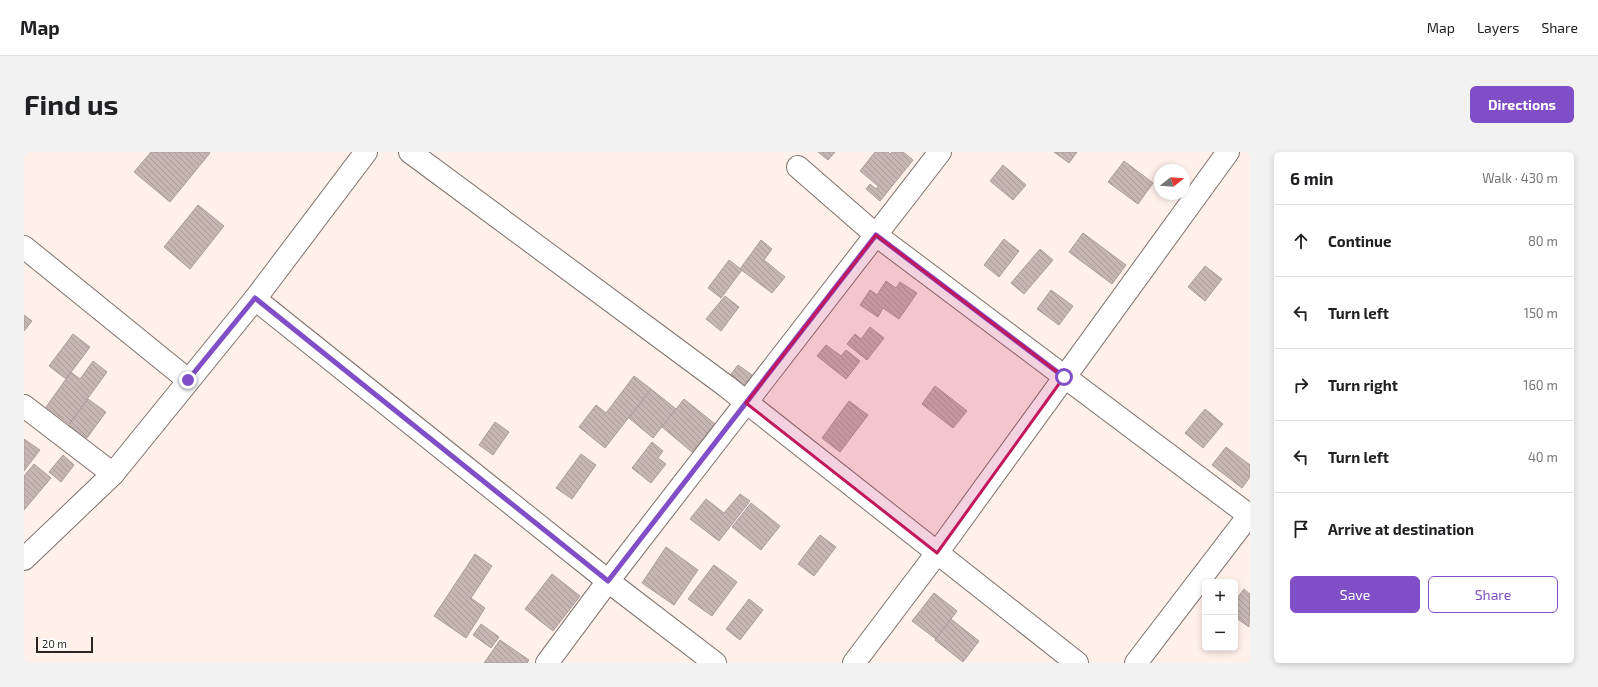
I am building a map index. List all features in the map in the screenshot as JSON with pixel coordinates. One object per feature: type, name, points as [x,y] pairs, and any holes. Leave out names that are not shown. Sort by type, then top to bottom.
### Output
[{"type":"street","points":[[24,559],[113,474],[255,298],[366,152]]},
{"type":"street","points":[[410,152],[746,403],[1076,663]]},
{"type":"street","points":[[546,663],[940,152]]},
{"type":"street","points":[[854,663],[937,553],[1228,152]]},
{"type":"street","points":[[798,167],[876,235],[1250,515],[1136,663]]},
{"type":"street","points":[[24,247],[188,380]]},
{"type":"street","points":[[255,298],[608,581],[715,663]]},
{"type":"street","points":[[24,406],[113,474]]},
{"type":"highlighted area","points":[[876,235],[1064,377],[937,553],[746,403]]},
{"type":"building","points":[[151,152],[210,153],[170,202],[134,172]]},
{"type":"building","points":[[818,152],[835,152],[828,160]]},
{"type":"building","points":[[875,152],[888,152],[890,154],[892,152],[903,152],[913,160],[880,201],[866,189],[870,184],[876,189],[878,186],[860,171]]},
{"type":"building","points":[[1054,152],[1077,152],[1069,163]]},
{"type":"building","points":[[1124,161],[1153,183],[1138,204],[1108,182]]},
{"type":"building","points":[[1003,165],[1026,185],[1013,200],[990,181]]},
{"type":"building","points":[[198,205],[224,226],[190,269],[164,247]]},
{"type":"building","points":[[1083,233],[1126,265],[1112,284],[1069,252]]},
{"type":"building","points":[[1004,239],[1019,251],[999,277],[984,265]]},
{"type":"building","points":[[761,240],[772,249],[764,260],[785,277],[772,293],[740,269]]},
{"type":"building","points":[[1040,249],[1053,260],[1024,294],[1011,283]]},
{"type":"building","points":[[729,260],[742,270],[721,298],[708,288]]},
{"type":"building","points":[[1205,266],[1222,279],[1205,301],[1188,287]]},
{"type":"building","points":[[886,281],[896,288],[900,282],[917,293],[899,319],[883,308],[878,317],[860,305],[870,290],[877,295]]},
{"type":"building","points":[[1051,290],[1073,306],[1059,325],[1037,309]]},
{"type":"building","points":[[725,296],[739,307],[721,331],[706,319]]},
{"type":"building","points":[[24,315],[32,321],[24,331]]},
{"type":"building","points":[[870,327],[884,338],[867,360],[847,344],[855,334],[861,339]]},
{"type":"building","points":[[73,334],[90,347],[66,379],[49,366]]},
{"type":"building","points":[[826,345],[841,356],[846,350],[860,361],[846,379],[817,356]]},
{"type":"building","points":[[93,361],[107,372],[69,424],[46,407],[71,372],[80,379]]},
{"type":"building","points":[[738,365],[752,375],[738,392],[725,382]]},
{"type":"building","points":[[634,376],[651,389],[605,448],[579,427],[596,405],[606,413]]},
{"type":"building","points":[[935,386],[967,411],[953,428],[922,404]]},
{"type":"building","points":[[651,389],[676,409],[653,438],[629,418]]},
{"type":"building","points":[[88,399],[106,412],[87,438],[69,425]]},
{"type":"building","points":[[684,399],[715,424],[692,452],[662,427]]},
{"type":"building","points":[[849,401],[868,415],[840,452],[822,438]]},
{"type":"building","points":[[1205,409],[1223,424],[1203,448],[1185,433]]},
{"type":"building","points":[[495,422],[509,432],[493,455],[479,445]]},
{"type":"building","points":[[24,439],[40,450],[24,471]]},
{"type":"building","points":[[652,442],[663,451],[658,458],[666,464],[651,483],[632,468]]},
{"type":"building","points":[[1226,447],[1250,465],[1250,477],[1242,488],[1212,465]]},
{"type":"building","points":[[581,454],[596,465],[572,499],[556,488]]},
{"type":"building","points":[[63,455],[74,465],[61,482],[49,472]]},
{"type":"building","points":[[34,464],[51,478],[24,510],[24,476]]},
{"type":"building","points":[[740,494],[750,501],[719,541],[690,519],[706,499],[724,513]]},
{"type":"building","points":[[751,503],[780,526],[761,550],[732,527]]},
{"type":"building","points":[[820,535],[836,547],[814,576],[798,564]]},
{"type":"building","points":[[666,547],[698,570],[674,605],[642,583]]},
{"type":"building","points":[[475,554],[492,566],[471,598],[485,608],[466,638],[434,616]]},
{"type":"building","points":[[714,565],[737,582],[712,616],[688,599]]},
{"type":"building","points":[[552,574],[580,596],[553,631],[525,609]]},
{"type":"building","points":[[1244,589],[1250,594],[1249,627],[1238,619],[1238,597]]},
{"type":"building","points":[[934,593],[957,611],[936,639],[912,621]]},
{"type":"building","points":[[749,599],[763,610],[740,640],[726,629]]},
{"type":"building","points":[[951,619],[979,641],[963,662],[935,640]]},
{"type":"building","points":[[481,624],[499,637],[491,648],[473,635]]},
{"type":"building","points":[[500,640],[529,660],[527,663],[484,663]]},
{"type":"route","points":[[188,380],[255,298],[608,581],[876,235],[1064,377]]}]
